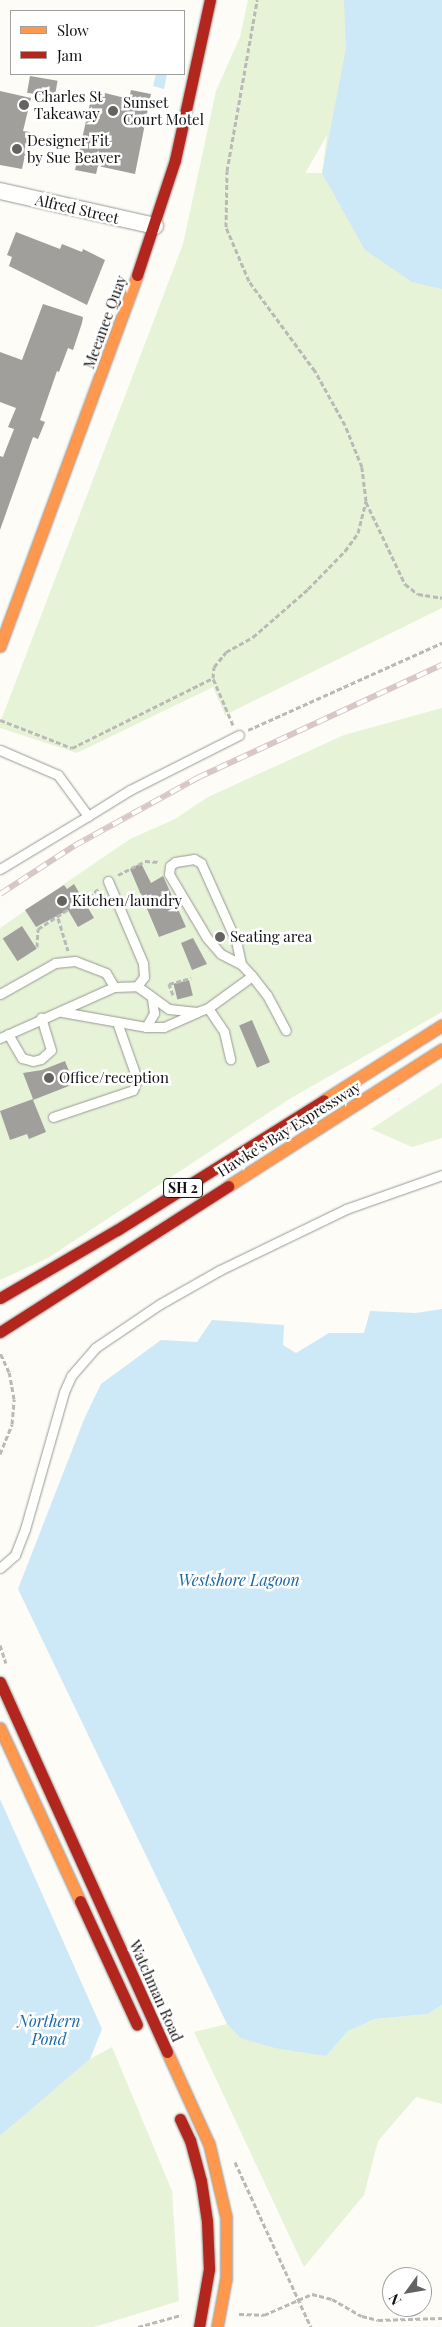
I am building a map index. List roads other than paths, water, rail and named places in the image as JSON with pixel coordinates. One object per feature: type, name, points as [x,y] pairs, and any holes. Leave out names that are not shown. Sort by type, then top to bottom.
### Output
[{"type":"main road","name":"Meeanee Quay","points":[[0,646],[155,226],[175,160],[210,0]]},
{"type":"main road","name":"Hawke's Bay Expressway","points":[[0,1298],[117,1230],[442,1025]]},
{"type":"main road","name":"Hawke's Bay Expressway","points":[[0,1332],[442,1049]]},
{"type":"main road","name":"Watchman Road","points":[[0,1682],[208,2144],[226,2217],[226,2278],[217,2327]]},
{"type":"main road","name":"Watchman Road","points":[[0,1728],[140,2032]]},
{"type":"main road","points":[[174,2104],[190,2140],[207,2221],[208,2269],[199,2327]]},
{"type":"street","name":"Alfred Street","points":[[0,191],[155,226]]},
{"type":"lane","points":[[0,869],[88,816],[239,735]]},
{"type":"lane","points":[[0,750],[58,775],[88,816]]},
{"type":"lane","points":[[241,964],[236,941],[201,863],[194,859],[175,862],[170,866],[169,874],[207,938],[221,954],[241,964],[252,976],[267,995],[286,1030]]},
{"type":"lane","points":[[108,882],[144,963],[144,977],[137,986]]},
{"type":"lane","points":[[0,994],[55,963],[75,962],[106,973],[114,987]]},
{"type":"lane","points":[[62,1012],[118,1024],[146,1028],[164,1027],[208,1008],[252,976]]},
{"type":"lane","points":[[41,1018],[51,1050],[41,1059],[33,1061],[22,1058],[4,1036],[41,1018],[62,1012],[114,987],[137,986],[152,999],[177,1010],[197,1012]]},
{"type":"lane","points":[[146,1028],[154,1013],[152,999]]},
{"type":"lane","points":[[208,1008],[224,1032],[230,1059]]},
{"type":"lane","points":[[53,1117],[133,1090],[137,1079],[118,1024]]},
{"type":"lane","points":[[0,1568],[14,1555],[25,1529],[64,1392],[71,1376],[95,1348],[160,1304],[220,1270],[346,1209],[442,1175]]},
{"type":"water","points":[[344,0],[442,0],[442,289],[412,282],[365,250],[322,173],[346,48]]},
{"type":"water","points":[[156,75],[167,75],[164,89],[153,86]]},
{"type":"water","name":"Westshore Lagoon","points":[[442,1309],[442,2005],[428,2014],[375,2019],[348,2031],[326,2056],[275,2048],[240,2038],[227,2024],[18,1589],[85,1417],[101,1384],[161,1340],[197,1342],[212,1320],[284,1325],[283,1345],[296,1353],[329,1333],[364,1333],[370,1311],[416,1313]]},
{"type":"water","name":"Northern Pond","points":[[0,1799],[102,2029],[90,2059],[0,2136]]},
{"type":"railway","points":[[0,894],[74,846],[197,778],[442,665]]},
{"type":"place","name":"Charles St Takeaway","points":[[24,105]]},
{"type":"place","name":"Sunset Court Motel","points":[[113,111]]},
{"type":"place","name":"Designer Fit by Sue Beaver","points":[[17,149]]},
{"type":"place","name":"Kitchen/laundry","points":[[62,901]]},
{"type":"place","name":"Seating area","points":[[220,937]]},
{"type":"place","name":"Office/reception","points":[[49,1078]]}]
